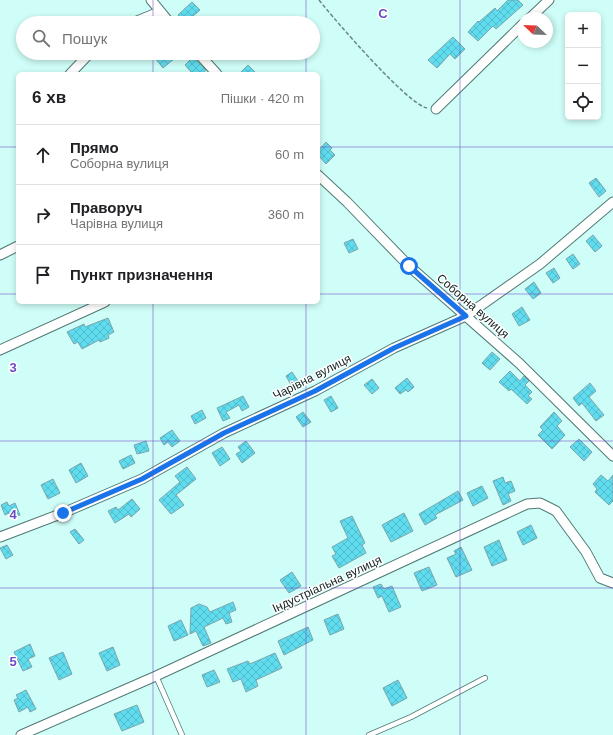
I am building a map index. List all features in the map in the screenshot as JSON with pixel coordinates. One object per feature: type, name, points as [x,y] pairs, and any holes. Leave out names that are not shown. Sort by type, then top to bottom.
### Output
[{"type":"street","points":[[151,0],[163,16]]},
{"type":"street","points":[[536,12],[549,0]]},
{"type":"street","points":[[149,16],[159,12]]},
{"type":"street","points":[[436,110],[517,30]]},
{"type":"street","points":[[72,72],[83,60]]},
{"type":"street","points":[[204,60],[215,72]]},
{"type":"street","name":"Соборна вулиця","points":[[320,177],[347,202],[409,266],[519,363],[613,456]]},
{"type":"street","name":"Чарівна вулиця","points":[[0,537],[63,513],[142,479],[224,433],[315,391],[394,348],[466,316],[540,264],[613,202]]},
{"type":"street","points":[[0,255],[16,247]]},
{"type":"street","points":[[0,350],[101,304]]},
{"type":"street","name":"Індустріальна вулиця","points":[[21,735],[156,676],[527,504],[540,503],[556,511],[586,552],[600,578],[613,584]]},
{"type":"lane","points":[[156,676],[182,735]]},
{"type":"lane","points":[[369,735],[411,717],[485,678]]},
{"type":"path","points":[[319,0],[329,13],[410,98],[422,107],[436,110]]},
{"type":"building","points":[[508,0],[518,0],[523,5],[496,29],[493,26],[478,41],[468,32],[478,21],[479,22],[495,8],[497,11]]},
{"type":"building","points":[[192,2],[200,10],[193,16],[178,15]]},
{"type":"building","points":[[453,37],[465,49],[455,59],[450,54],[437,68],[428,60]]},
{"type":"building","points":[[157,60],[173,60],[163,68]]},
{"type":"building","points":[[190,60],[196,60],[206,70],[204,72],[191,72],[185,65]]},
{"type":"building","points":[[248,65],[255,72],[241,72]]},
{"type":"building","points":[[326,142],[332,148],[330,150],[335,155],[326,164],[320,157],[320,149]]},
{"type":"building","points":[[596,178],[606,191],[599,197],[589,183]]},
{"type":"building","points":[[593,235],[602,246],[595,252],[586,241]]},
{"type":"building","points":[[353,239],[358,249],[349,253],[344,243]]},
{"type":"building","points":[[573,254],[580,264],[573,269],[566,259]]},
{"type":"building","points":[[554,268],[560,278],[553,283],[546,273]]},
{"type":"building","points":[[534,282],[541,293],[533,299],[525,289]]},
{"type":"building","points":[[522,307],[530,320],[519,326],[512,314]]},
{"type":"building","points":[[108,318],[114,332],[108,335],[109,338],[100,342],[99,340],[82,349],[78,342],[74,344],[67,332],[84,324],[85,327]]},
{"type":"building","points":[[492,352],[500,359],[490,370],[482,363]]},
{"type":"building","points":[[510,371],[520,381],[524,376],[529,381],[525,385],[532,392],[528,396],[532,399],[527,404],[511,389],[509,391],[499,382]]},
{"type":"building","points":[[292,372],[298,381],[291,385],[286,376]]},
{"type":"building","points":[[407,378],[414,387],[408,392],[406,390],[400,394],[395,388]]},
{"type":"building","points":[[372,379],[379,388],[372,394],[364,385]]},
{"type":"building","points":[[590,383],[596,391],[589,397],[604,415],[596,421],[582,403],[579,406],[573,398]]},
{"type":"building","points":[[243,396],[249,407],[242,411],[239,405],[226,412],[230,418],[223,421],[217,408]]},
{"type":"building","points":[[331,396],[338,408],[331,412],[324,400]]},
{"type":"building","points":[[202,410],[206,418],[195,424],[191,416]]},
{"type":"building","points":[[303,412],[311,422],[303,427],[296,417]]},
{"type":"building","points":[[554,412],[562,421],[557,426],[565,435],[552,449],[538,435],[543,430],[540,427]]},
{"type":"building","points":[[172,430],[180,441],[172,447],[168,442],[164,445],[160,438]]},
{"type":"building","points":[[579,439],[592,452],[584,461],[570,447]]},
{"type":"building","points":[[146,441],[149,451],[137,454],[134,445]]},
{"type":"building","points":[[246,441],[255,453],[242,463],[236,454],[241,451],[238,447]]},
{"type":"building","points":[[222,447],[230,459],[220,466],[212,453]]},
{"type":"building","points":[[131,455],[135,463],[123,469],[119,461]]},
{"type":"building","points":[[81,463],[88,476],[76,483],[69,470]]},
{"type":"building","points":[[187,467],[196,479],[176,495],[184,505],[171,514],[159,500],[180,482],[175,476]]},
{"type":"building","points":[[601,475],[608,481],[613,475],[613,501],[609,505],[595,492],[597,489],[593,484]]},
{"type":"building","points":[[503,477],[505,483],[511,481],[515,491],[508,494],[511,501],[503,505],[493,481]]},
{"type":"building","points":[[53,479],[60,493],[48,499],[41,485]]},
{"type":"building","points":[[482,486],[488,498],[473,506],[467,493]]},
{"type":"building","points":[[458,491],[463,500],[435,515],[437,518],[425,525],[419,514]]},
{"type":"building","points":[[132,499],[140,509],[131,517],[129,514],[115,523],[108,511],[116,507],[118,510]]},
{"type":"building","points":[[7,502],[9,506],[15,503],[20,515],[12,518],[9,513],[5,515],[1,505]]},
{"type":"building","points":[[404,513],[413,531],[391,542],[382,525]]},
{"type":"building","points":[[352,516],[365,543],[362,545],[366,553],[339,568],[332,556],[336,554],[332,547],[348,538],[340,521]]},
{"type":"building","points":[[531,525],[537,538],[523,545],[517,532]]},
{"type":"building","points":[[75,529],[84,540],[79,544],[70,532]]},
{"type":"building","points":[[499,540],[507,560],[492,566],[484,547]]},
{"type":"building","points":[[7,545],[13,555],[6,559],[0,548]]},
{"type":"building","points":[[461,547],[472,570],[456,577],[447,558],[456,554],[454,551]]},
{"type":"building","points":[[429,567],[437,585],[422,591],[414,573]]},
{"type":"building","points":[[292,572],[301,586],[289,593],[280,580]]},
{"type":"building","points":[[381,584],[384,589],[392,586],[401,607],[389,612],[382,596],[378,598],[373,587]]},
{"type":"building","points":[[233,602],[236,610],[229,613],[232,622],[226,624],[223,618],[204,627],[211,643],[203,646],[196,631],[190,634],[191,608],[199,604],[207,607],[210,612]]},
{"type":"building","points":[[338,614],[344,629],[330,635],[324,620]]},
{"type":"building","points":[[181,620],[188,635],[174,641],[168,626]]},
{"type":"building","points":[[308,627],[313,640],[284,655],[278,641]]},
{"type":"building","points":[[30,644],[35,656],[28,659],[32,667],[23,671],[14,652]]},
{"type":"building","points":[[113,647],[120,665],[107,671],[99,653]]},
{"type":"building","points":[[63,652],[72,674],[59,680],[49,658]]},
{"type":"building","points":[[275,653],[282,668],[256,680],[258,686],[246,692],[241,679],[233,682],[227,669],[248,661],[250,664]]},
{"type":"building","points":[[214,670],[220,682],[207,687],[202,675]]},
{"type":"building","points":[[398,680],[407,698],[392,706],[383,688]]},
{"type":"building","points":[[26,690],[36,709],[30,712],[28,707],[19,712],[14,700],[18,698],[16,695]]},
{"type":"building","points":[[137,705],[144,722],[122,731],[114,714]]},
{"type":"route","points":[[63,513],[142,479],[224,433],[315,391],[394,348],[466,316],[409,266]]}]
